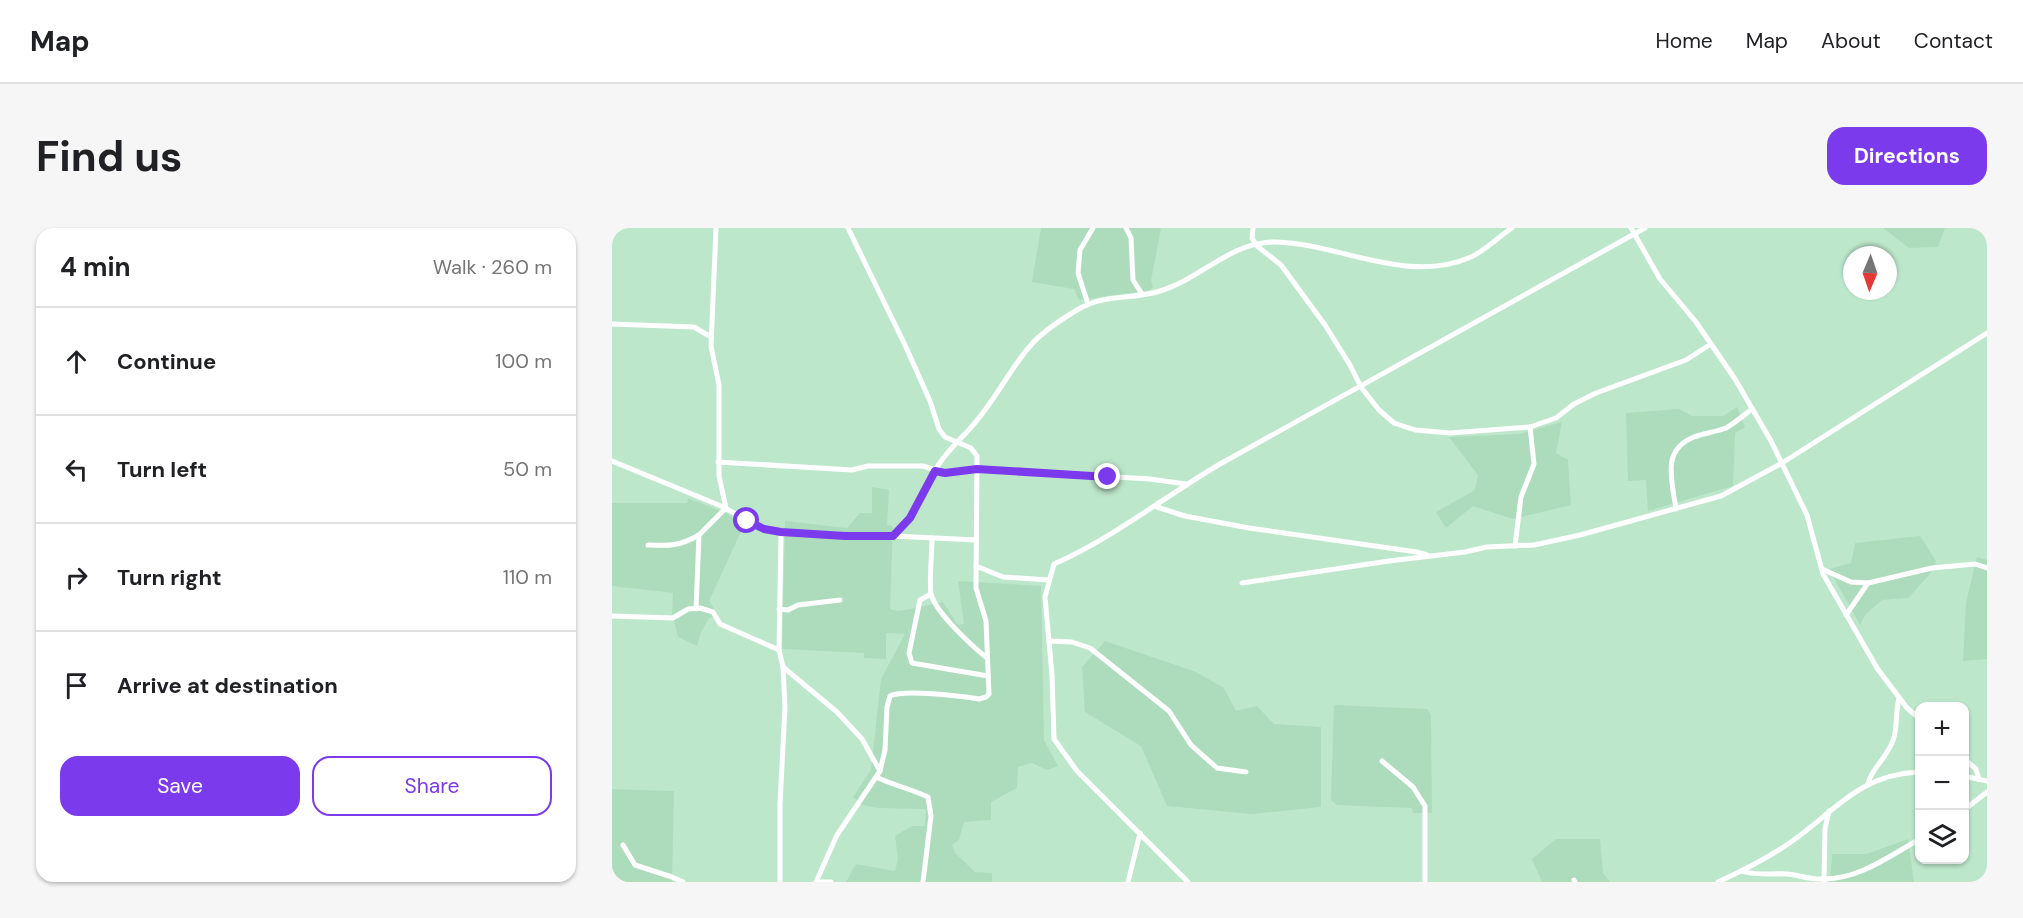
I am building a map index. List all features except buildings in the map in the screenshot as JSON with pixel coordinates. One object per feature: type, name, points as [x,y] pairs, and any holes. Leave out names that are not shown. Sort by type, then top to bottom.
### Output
[{"type":"lane","points":[[716,228],[711,346],[719,385],[718,462],[726,508]]},
{"type":"lane","points":[[831,882],[816,882],[837,836],[878,774],[885,750],[887,707],[890,696],[895,693],[909,693],[979,699],[986,698],[989,694],[986,621],[976,588],[977,456],[971,448],[945,437],[939,429],[930,401],[905,345],[848,228]]},
{"type":"lane","points":[[1088,304],[1078,273],[1080,250],[1093,228]]},
{"type":"lane","points":[[1126,228],[1131,238],[1133,280],[1142,294]]},
{"type":"lane","points":[[1253,228],[1252,238],[1255,243],[1281,265],[1325,325],[1361,387],[1379,410],[1394,423],[1415,430],[1450,433],[1530,427],[1556,418],[1574,404],[1596,393],[1686,360],[1711,344]]},
{"type":"lane","points":[[893,536],[910,518],[935,471],[977,420],[1031,344],[1088,304],[1098,300],[1160,291],[1185,281],[1208,265],[1255,243],[1275,242],[1327,248],[1391,264],[1419,268],[1441,266],[1474,256],[1512,228]]},
{"type":"lane","points":[[1188,882],[1077,771],[1053,739],[1052,675],[1045,597],[1054,564],[1085,551],[1186,484],[1633,231],[1645,228]]},
{"type":"lane","points":[[1633,231],[1660,279],[1696,322],[1752,409],[1807,515],[1822,569],[1846,615],[1877,668],[1899,698],[1915,714]]},
{"type":"lane","points":[[612,324],[694,327],[711,337]]},
{"type":"lane","points":[[1242,583],[1487,547],[1534,545],[1580,535],[1721,496],[1782,463],[1987,333]]},
{"type":"lane","points":[[1676,509],[1671,474],[1672,456],[1682,442],[1725,428],[1752,409]]},
{"type":"lane","points":[[1515,546],[1521,497],[1534,464],[1530,427]]},
{"type":"lane","points":[[612,461],[726,508],[764,529],[845,536],[976,540]]},
{"type":"lane","points":[[718,462],[852,470],[868,466],[923,466],[945,473],[977,469],[1150,478],[1186,484]]},
{"type":"lane","points":[[1154,506],[1185,516],[1249,528],[1417,552],[1430,556]]},
{"type":"lane","points":[[648,545],[673,546],[686,542],[699,535],[726,508]]},
{"type":"lane","points":[[780,882],[780,804],[785,708],[783,667],[779,650],[781,532]]},
{"type":"lane","points":[[696,609],[699,535]]},
{"type":"lane","points":[[932,538],[931,594],[957,630],[973,648],[987,658]]},
{"type":"lane","points":[[1822,569],[1851,582],[1868,583],[1932,568],[1975,564],[1987,568]]},
{"type":"lane","points":[[976,566],[1003,577],[1049,580]]},
{"type":"lane","points":[[1846,615],[1868,583]]},
{"type":"lane","points":[[931,594],[920,600],[909,653],[912,663],[988,676]]},
{"type":"lane","points":[[779,609],[788,610],[798,605],[840,600]]},
{"type":"lane","points":[[612,616],[673,618],[688,609],[713,612],[720,624],[779,650]]},
{"type":"lane","points":[[1049,640],[1072,642],[1089,648],[1170,711],[1191,745],[1217,768],[1245,772]]},
{"type":"lane","points":[[783,667],[837,712],[862,739],[878,774],[928,797],[931,816],[923,882]]},
{"type":"lane","points":[[1868,784],[1869,777],[1889,751],[1895,736],[1899,698]]},
{"type":"lane","points":[[1383,761],[1413,787],[1425,806],[1425,882]]},
{"type":"lane","points":[[1969,762],[1977,769],[1979,779]]},
{"type":"lane","points":[[1718,882],[1789,843],[1859,788],[1881,778],[1915,773]]},
{"type":"lane","points":[[1969,777],[1987,781]]},
{"type":"lane","points":[[1969,807],[1987,792]]},
{"type":"lane","points":[[1824,881],[1825,829],[1829,811]]},
{"type":"lane","points":[[1128,882],[1140,833]]},
{"type":"lane","points":[[1741,871],[1750,874],[1790,874],[1824,881],[1854,874],[1915,842]]},
{"type":"lane","points":[[623,845],[635,865],[683,882]]},
{"type":"shaded area","points":[[1041,228],[1161,228],[1151,281],[1153,287],[1150,290],[1079,300],[1074,289],[1032,282]]},
{"type":"shaded area","points":[[1883,228],[1945,228],[1938,247],[1909,248]]},
{"type":"shaded area","points":[[1737,407],[1745,427],[1735,433],[1733,486],[1648,511],[1646,480],[1628,481],[1626,413],[1679,409],[1692,416],[1723,416]]},
{"type":"shaded area","points":[[1562,422],[1556,453],[1568,460],[1571,505],[1513,519],[1473,506],[1446,528],[1436,512],[1475,490],[1478,475],[1449,437],[1519,434]]},
{"type":"shaded area","points":[[872,487],[889,490],[887,525],[893,526],[890,609],[898,611],[943,602],[958,625],[964,624],[958,581],[1041,586],[1044,740],[1058,766],[1047,770],[1032,763],[1018,767],[1017,788],[991,802],[991,820],[964,822],[959,840],[952,845],[955,853],[975,872],[992,873],[992,882],[846,882],[856,864],[895,871],[898,859],[895,836],[912,826],[925,826],[926,809],[878,808],[862,805],[853,797],[871,770],[881,679],[905,634],[886,633],[886,659],[864,658],[864,653],[782,649],[785,521],[847,528],[860,513],[872,513]]},
{"type":"shaded area","points":[[688,498],[728,514],[743,527],[709,601],[718,615],[709,618],[701,632],[697,646],[678,637],[672,613],[673,593],[612,586],[612,503],[687,503]]},
{"type":"shaded area","points":[[1920,536],[1936,561],[1930,574],[1908,598],[1882,600],[1865,615],[1860,625],[1829,569],[1851,563],[1855,543]]},
{"type":"shaded area","points":[[1977,557],[1987,560],[1987,659],[1963,661],[1966,603]]},
{"type":"shaded area","points":[[1105,641],[1196,672],[1224,688],[1236,711],[1257,706],[1274,724],[1321,727],[1321,807],[1252,814],[1167,806],[1141,746],[1085,712],[1082,667]]},
{"type":"shaded area","points":[[1334,705],[1427,709],[1431,715],[1432,813],[1413,813],[1412,808],[1337,805],[1331,800]]},
{"type":"shaded area","points":[[612,789],[674,791],[672,882],[612,882]]},
{"type":"shaded area","points":[[1556,839],[1600,839],[1603,873],[1610,882],[1542,882],[1532,859]]},
{"type":"shaded area","points":[[1908,839],[1914,882],[1830,882],[1832,854],[1867,854]]},
{"type":"route","points":[[747,521],[764,529],[781,532],[893,536],[910,518],[935,471],[945,473],[977,469],[1108,477]]}]
